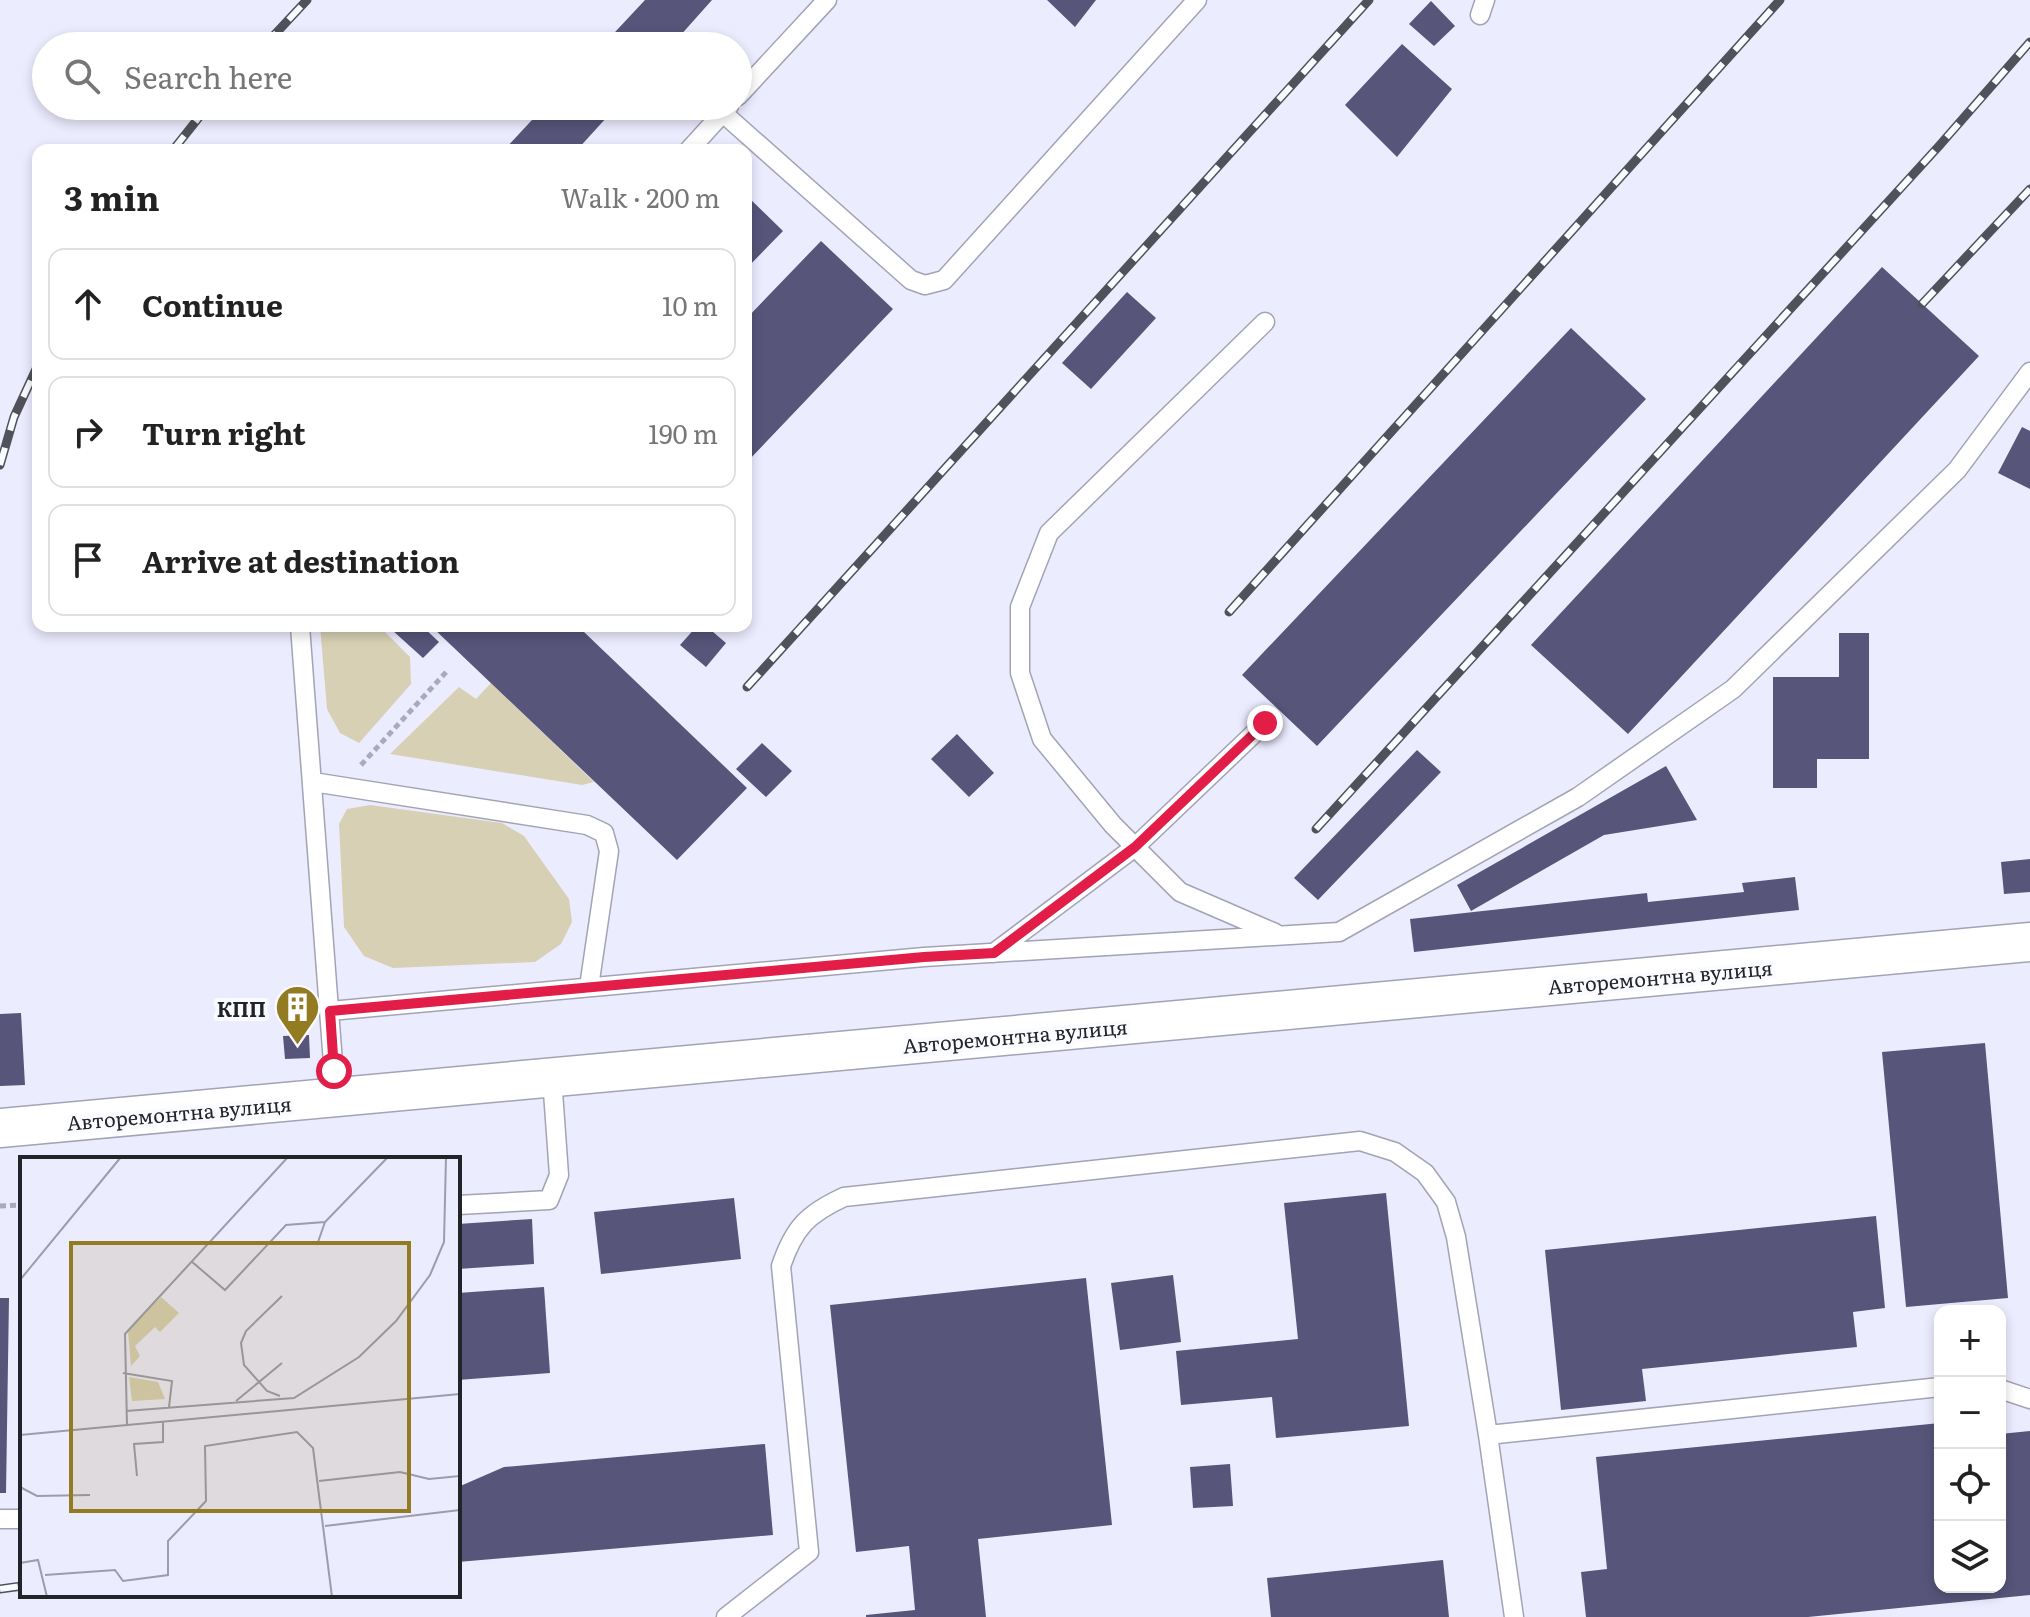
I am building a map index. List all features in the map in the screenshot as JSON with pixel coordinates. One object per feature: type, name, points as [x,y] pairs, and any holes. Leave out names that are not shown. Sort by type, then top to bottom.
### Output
[{"type":"street","name":"Авторемонтна вулиця","points":[[0,1128],[2030,942]]},
{"type":"lane","points":[[752,81],[827,0]]},
{"type":"lane","points":[[738,120],[911,280],[925,285],[944,280],[1197,0]]},
{"type":"lane","points":[[694,144],[716,120]]},
{"type":"lane","points":[[1265,322],[1049,533],[1020,607],[1020,673],[1042,739],[1113,825],[1180,892],[1281,936]]},
{"type":"lane","points":[[330,1011],[909,958],[1339,932],[1578,797],[1733,689],[1957,470],[2030,372]]},
{"type":"lane","points":[[300,632],[338,1097]]},
{"type":"lane","points":[[994,953],[1135,847],[1265,723]]},
{"type":"lane","points":[[313,782],[587,825],[604,833],[609,851],[589,987]]},
{"type":"lane","points":[[460,1205],[549,1200],[559,1175],[552,1078]]},
{"type":"lane","points":[[726,1617],[809,1552],[781,1266],[789,1243],[803,1223],[822,1207],[844,1197],[1360,1141],[1395,1152],[1425,1173],[1446,1202],[1456,1237],[1514,1617]]},
{"type":"lane","points":[[1488,1435],[1934,1388]]},
{"type":"lane","points":[[2006,1391],[2030,1399]]},
{"type":"path","points":[[341,786],[448,670]]},
{"type":"path","points":[[0,1206],[20,1205]]},
{"type":"shaded area","points":[[321,632],[385,632],[410,657],[411,684],[359,743],[340,733],[327,709]]},
{"type":"shaded area","points":[[491,683],[594,782],[582,785],[390,754],[459,687],[476,699]]},
{"type":"shaded area","points":[[370,805],[502,823],[524,836],[569,899],[572,922],[561,944],[535,962],[393,968],[364,956],[344,927],[339,824],[347,809]]},
{"type":"building","points":[[645,0],[712,0],[683,32],[615,32]]},
{"type":"building","points":[[1047,0],[1096,0],[1075,27]]},
{"type":"building","points":[[1431,1],[1455,26],[1434,46],[1409,24]]},
{"type":"building","points":[[1402,44],[1452,89],[1397,157],[1345,105]]},
{"type":"building","points":[[532,120],[604,120],[582,144],[510,144]]},
{"type":"building","points":[[752,201],[783,231],[752,263]]},
{"type":"building","points":[[821,241],[893,309],[752,457],[752,313]]},
{"type":"building","points":[[1882,267],[1979,356],[1628,734],[1531,645]]},
{"type":"building","points":[[1127,292],[1156,318],[1091,389],[1062,363]]},
{"type":"building","points":[[1571,328],[1646,399],[1317,746],[1242,675]]},
{"type":"building","points":[[2022,427],[2030,431],[2030,489],[1998,473]]},
{"type":"building","points":[[394,632],[428,632],[439,642],[423,658]]},
{"type":"building","points":[[437,632],[584,632],[747,788],[677,860]]},
{"type":"building","points":[[692,632],[713,632],[726,643],[706,667],[680,645]]},
{"type":"building","points":[[1839,633],[1869,633],[1869,759],[1817,759],[1817,788],[1773,788],[1773,677],[1839,677]]},
{"type":"building","points":[[957,734],[994,773],[969,797],[931,759]]},
{"type":"building","points":[[762,743],[792,771],[766,797],[736,769]]},
{"type":"building","points":[[1417,750],[1441,772],[1318,900],[1294,878]]},
{"type":"building","points":[[1666,766],[1697,820],[1604,835],[1471,911],[1457,885]]},
{"type":"building","points":[[2030,859],[2030,892],[2004,894],[2001,862]]},
{"type":"building","points":[[1795,877],[1799,910],[1414,952],[1410,919],[1647,893],[1648,902],[1744,892],[1742,883]]},
{"type":"building","points":[[21,1013],[25,1085],[0,1086],[0,1014]]},
{"type":"building","name":"КПП","points":[[309,1035],[310,1058],[285,1059],[283,1036]]},
{"type":"building","points":[[1985,1043],[2008,1298],[1906,1307],[1882,1052]]},
{"type":"building","points":[[1386,1193],[1409,1426],[1276,1438],[1272,1397],[1181,1405],[1176,1351],[1298,1339],[1284,1203]]},
{"type":"building","points":[[734,1198],[741,1259],[601,1274],[594,1212]]},
{"type":"building","points":[[1876,1216],[1885,1308],[1853,1312],[1857,1347],[1642,1369],[1646,1401],[1561,1410],[1545,1250]]},
{"type":"building","points":[[532,1219],[534,1264],[460,1269],[460,1224]]},
{"type":"building","points":[[1173,1275],[1181,1342],[1120,1350],[1111,1283]]},
{"type":"building","points":[[1086,1278],[1112,1525],[978,1539],[986,1617],[866,1617],[915,1610],[909,1546],[856,1552],[830,1305]]},
{"type":"building","points":[[544,1287],[550,1373],[460,1380],[460,1293]]},
{"type":"building","points":[[0,1298],[9,1298],[6,1493],[0,1493]]},
{"type":"building","points":[[1934,1424],[1934,1593],[2006,1593],[2006,1433],[2030,1431],[2030,1595],[1808,1617],[1586,1617],[1581,1572],[1607,1569],[1596,1457]]},
{"type":"building","points":[[765,1444],[773,1535],[460,1562],[460,1486],[504,1467]]},
{"type":"building","points":[[1230,1464],[1233,1506],[1193,1508],[1190,1467]]},
{"type":"building","points":[[1443,1560],[1449,1617],[1271,1617],[1267,1578]]},
{"type":"railway","points":[[277,32],[307,0]]},
{"type":"railway","points":[[747,687],[1369,0]]},
{"type":"railway","points":[[1229,612],[1780,0]]},
{"type":"railway","points":[[1316,829],[1939,146],[2030,42]]},
{"type":"railway","points":[[178,144],[197,120]]},
{"type":"railway","points":[[1922,304],[2030,189]]},
{"type":"railway","points":[[0,465],[14,417],[32,378]]},
{"type":"railway","points":[[0,1589],[20,1586]]},
{"type":"place","name":"КПП","points":[[297,1047]]},
{"type":"route","points":[[334,1071],[330,1011],[994,953],[1135,847],[1265,723]]}]
